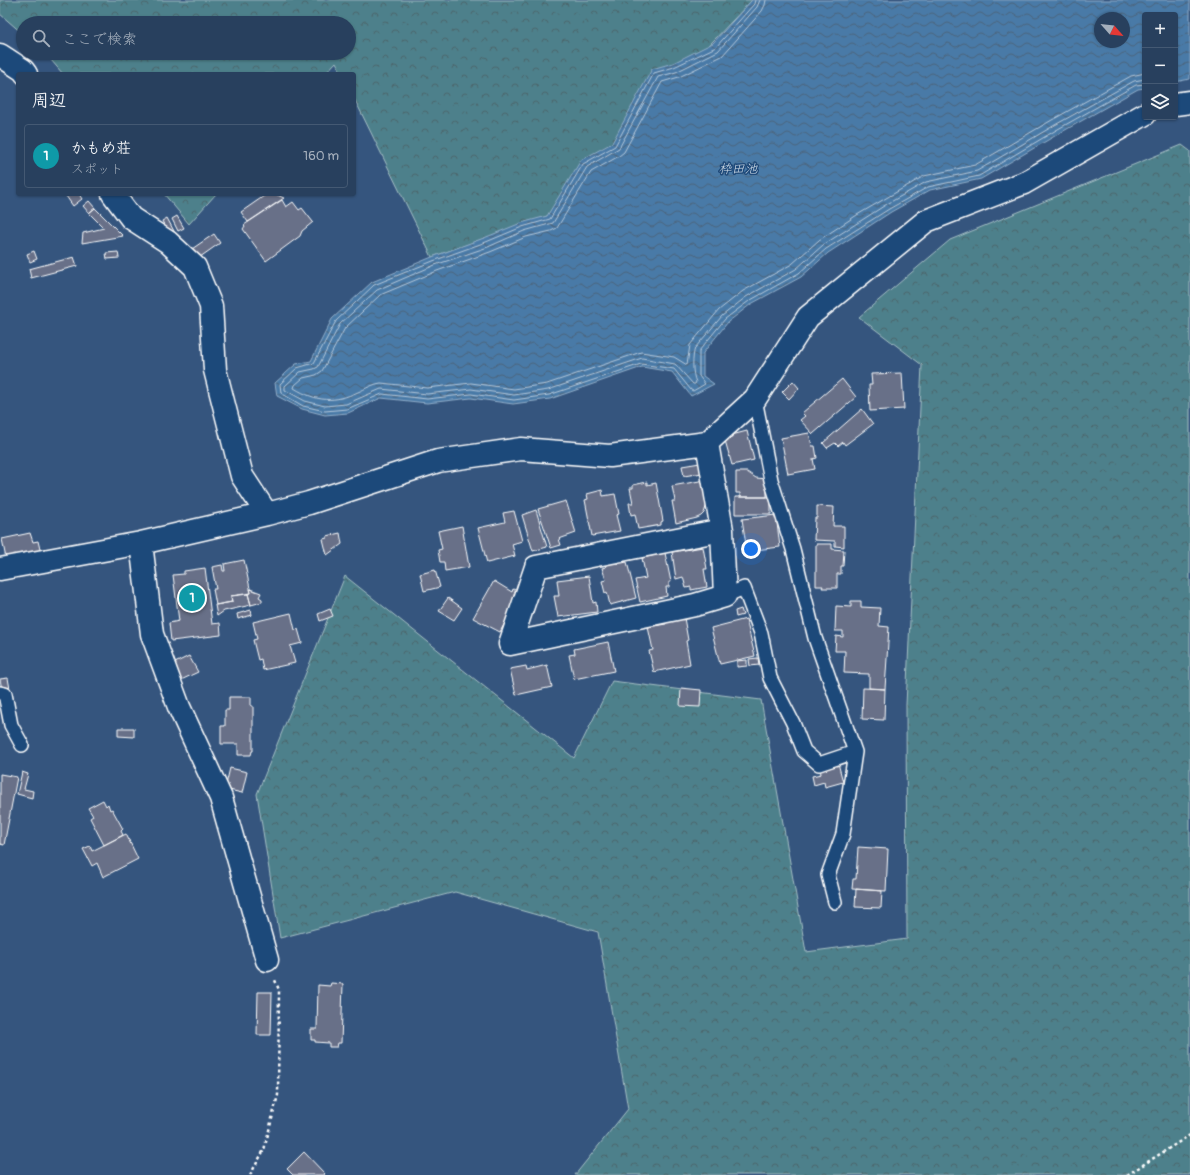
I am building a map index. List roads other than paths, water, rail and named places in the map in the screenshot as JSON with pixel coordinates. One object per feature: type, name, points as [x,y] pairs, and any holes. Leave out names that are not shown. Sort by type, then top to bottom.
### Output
[{"type":"street","points":[[0,55],[24,72]]},
{"type":"street","points":[[1178,104],[1190,102]]},
{"type":"street","points":[[0,570],[141,542],[267,514],[309,503],[438,461],[521,449],[610,456],[707,443],[755,399],[808,317],[926,220],[1024,183],[1142,116]]},
{"type":"street","points":[[114,196],[131,218],[168,242],[195,267],[211,306],[215,370],[242,476],[267,514]]},
{"type":"street","points":[[707,443],[722,530],[725,596],[695,605],[510,644],[536,567],[722,530]]},
{"type":"street","points":[[141,542],[152,634],[179,706],[221,798],[267,960]]},
{"type":"lane","points":[[755,399],[771,480],[793,549],[815,638],[855,752],[843,834],[828,875],[835,902]]},
{"type":"lane","points":[[725,596],[744,588],[761,633],[770,678],[793,724],[804,751],[819,764],[855,752]]},
{"type":"lane","points":[[0,693],[5,694],[11,725],[22,745]]},
{"type":"water","name":"枠田池","points":[[752,0],[1190,0],[1190,79],[1178,81],[1178,12],[1142,12],[1142,88],[1138,89],[981,179],[930,190],[891,212],[828,253],[801,277],[751,304],[728,322],[703,353],[703,376],[714,384],[691,396],[672,372],[642,367],[550,399],[513,404],[471,398],[427,403],[381,398],[348,413],[325,415],[302,409],[277,396],[275,383],[296,364],[311,361],[332,319],[372,282],[521,223],[547,216],[581,160],[612,143],[652,69],[673,63],[713,43]]},
{"type":"place","name":"かもめ荘","points":[[192,598]]}]
